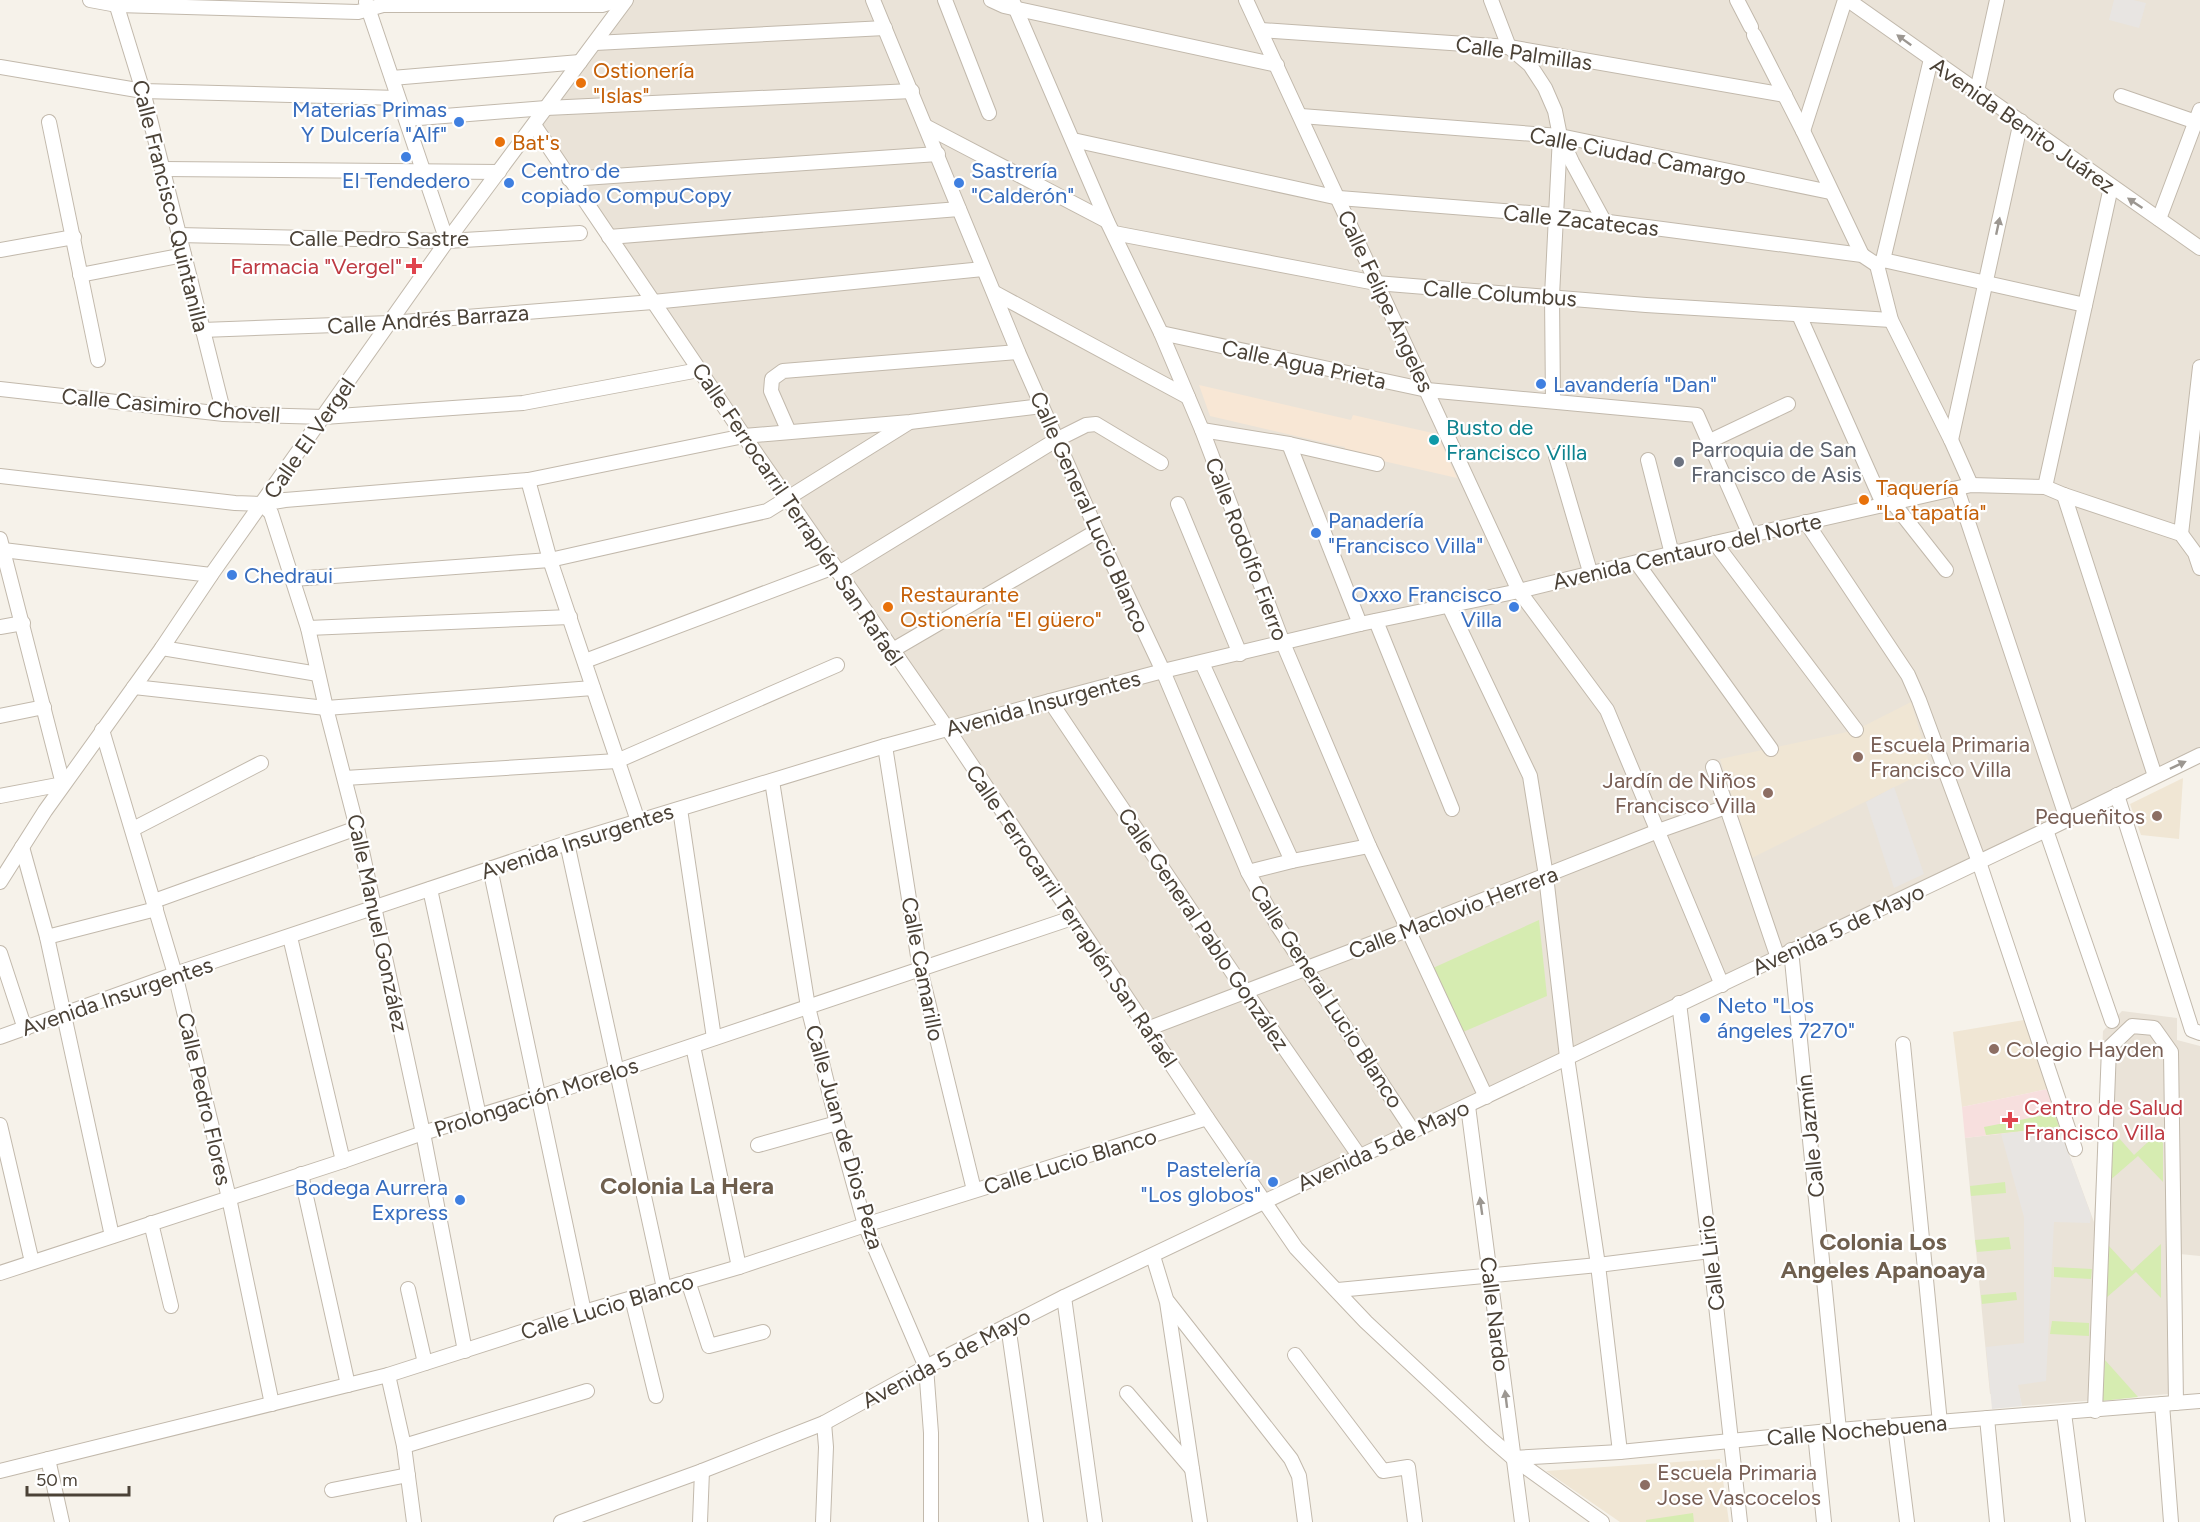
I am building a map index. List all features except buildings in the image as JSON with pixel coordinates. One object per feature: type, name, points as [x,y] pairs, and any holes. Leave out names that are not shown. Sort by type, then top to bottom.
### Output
[{"type":"street","points":[[90,0],[358,12],[367,4],[603,5],[619,0]]},
{"type":"street","name":"Calle El Vergel","points":[[0,882],[63,784],[162,648],[447,241],[626,0]]},
{"type":"street","name":"Calle General Lucio Blanco","points":[[873,0],[1018,352],[1097,531],[1163,671],[1248,872],[1278,927],[1413,1131]]},
{"type":"street","points":[[945,0],[988,113]]},
{"type":"street","points":[[991,0],[1004,6],[1013,4],[1276,65]]},
{"type":"street","name":"Calle Felipe Ángeles","points":[[1246,0],[1519,591],[1607,710],[1722,985]]},
{"type":"street","points":[[1491,0],[1509,47],[1530,65],[1545,88],[1555,111],[1560,136],[1604,221]]},
{"type":"street","points":[[1737,0],[1862,255]]},
{"type":"street","points":[[1803,131],[1846,0]]},
{"type":"street","name":"Avenida Benito Juárez","points":[[1846,0],[2200,248]]},
{"type":"street","points":[[1977,91],[1997,0]]},
{"type":"street","name":"Calle Francisco Quintanilla","points":[[116,2],[144,91],[224,414]]},
{"type":"street","points":[[367,4],[447,241]]},
{"type":"street","name":"Calle Rodolfo Fierro","points":[[1013,4],[1111,227],[1161,333],[1202,430],[1283,643],[1369,846],[1486,1097]]},
{"type":"street","points":[[595,43],[885,28]]},
{"type":"street","name":"Calle Palmillas","points":[[1261,30],[1509,47],[1785,95]]},
{"type":"street","points":[[1931,60],[1880,263],[1891,320],[1950,440],[2067,819]]},
{"type":"street","points":[[392,78],[580,62]]},
{"type":"street","points":[[0,67],[144,91],[398,98]]},
{"type":"street","points":[[407,119],[546,108],[912,91]]},
{"type":"street","points":[[2121,96],[2198,116],[2159,219]]},
{"type":"street","name":"Calle Ciudad Camargo","points":[[1301,116],[1560,136],[1830,192]]},
{"type":"street","points":[[1950,440],[2021,121]]},
{"type":"street","points":[[49,122],[98,360]]},
{"type":"street","name":"Calle Ferrocarril Terraplén San Rafaél","points":[[534,125],[891,651],[947,728],[1072,918],[1296,1248],[1388,1343],[1513,1458],[1602,1522]]},
{"type":"street","name":"Calle Columbus","points":[[927,127],[1111,227],[1376,284],[1891,320]]},
{"type":"street","points":[[1553,401],[1552,296],[1560,136]]},
{"type":"street","name":"Calle Zacatecas","points":[[1073,140],[1339,198],[1555,215],[1862,255],[1880,263],[2085,305]]},
{"type":"street","points":[[570,179],[938,154]]},
{"type":"street","points":[[162,169],[499,172]]},
{"type":"street","points":[[2046,487],[2111,187]]},
{"type":"street","points":[[609,237],[959,209]]},
{"type":"street","name":"Calle Pedro Sastre","points":[[178,235],[447,241],[580,233]]},
{"type":"street","points":[[0,250],[74,237]]},
{"type":"street","points":[[80,275],[184,255]]},
{"type":"street","name":"Calle Andrés Barraza","points":[[202,330],[390,323],[653,302],[983,269]]},
{"type":"street","points":[[995,293],[1188,397]]},
{"type":"street","points":[[1799,315],[1889,505],[1946,570]]},
{"type":"street","name":"Calle Agua Prieta","points":[[1161,333],[1427,390],[1697,415],[1710,441]]},
{"type":"street","points":[[789,432],[771,391],[772,379],[783,371],[1018,352]]},
{"type":"street","points":[[2200,367],[2181,534],[2198,553],[2200,568]]},
{"type":"street","name":"Calle Casimiro Chovell","points":[[0,389],[224,414],[324,417],[524,403],[699,370]]},
{"type":"street","points":[[1750,535],[1710,441],[1788,404]]},
{"type":"street","points":[[0,476],[262,504],[285,500],[528,480],[744,436],[910,422],[1042,406]]},
{"type":"street","points":[[293,579],[550,560],[767,511],[910,422]]},
{"type":"street","points":[[585,661],[837,570],[1086,424],[1096,424],[1161,463]]},
{"type":"street","points":[[1202,430],[1289,444],[1377,464]]},
{"type":"street","points":[[1289,444],[1360,624]]},
{"type":"street","points":[[1556,456],[1591,575]]},
{"type":"street","points":[[1648,460],[1672,554]]},
{"type":"street","points":[[528,480],[550,560],[638,821]]},
{"type":"street","name":"Avenida Centauro del Norte","points":[[1163,671],[1360,624],[1591,575],[1714,543],[1964,487],[2046,487],[2181,534]]},
{"type":"street","points":[[2064,495],[2155,776]]},
{"type":"street","name":"Calle Manuel González","points":[[262,504],[271,513],[308,628],[357,828],[423,1133],[465,1351]]},
{"type":"street","points":[[1178,504],[1240,654]]},
{"type":"street","points":[[1806,522],[1908,675],[1919,700],[1979,862],[2075,1149]]},
{"type":"street","points":[[891,651],[1097,531]]},
{"type":"street","points":[[1714,543],[1856,730]]},
{"type":"street","points":[[0,796],[63,784],[1,544],[211,575]]},
{"type":"street","points":[[1637,563],[1772,749]]},
{"type":"street","points":[[1449,606],[1530,776],[1546,876],[1568,1057],[1598,1265],[1620,1452]]},
{"type":"street","points":[[308,628],[570,617]]},
{"type":"street","points":[[1376,621],[1452,809]]},
{"type":"street","points":[[0,627],[23,623]]},
{"type":"street","points":[[162,648],[318,674]]},
{"type":"street","points":[[1202,663],[1292,861]]},
{"type":"street","points":[[345,778],[617,760],[837,665]]},
{"type":"street","name":"Avenida Insurgentes","points":[[0,1037],[175,974],[567,843],[947,728],[1163,671]]},
{"type":"street","points":[[134,687],[326,708],[593,688]]},
{"type":"street","name":"Calle General Pablo González","points":[[1050,701],[1245,991],[1360,1156]]},
{"type":"street","points":[[0,716],[44,707]]},
{"type":"street","name":"Calle Pedro Flores","points":[[102,730],[175,974],[229,1198],[272,1404]]},
{"type":"street","name":"Calle Camarillo","points":[[885,746],[920,969],[974,1190]]},
{"type":"street","name":"Avenida 5 de Mayo","points":[[561,1522],[595,1516],[824,1423],[926,1366],[1008,1324],[2200,755]]},
{"type":"street","points":[[133,829],[261,763]]},
{"type":"street","points":[[1713,767],[1778,958]]},
{"type":"street","name":"Calle Juan de Dios Peza","points":[[772,781],[808,1007],[837,1123],[865,1225],[926,1366],[931,1433],[931,1522]]},
{"type":"street","points":[[2117,795],[2192,1030],[2200,1033]]},
{"type":"street","name":"Calle Maclovio Herrera","points":[[1147,1029],[1658,831],[1726,807]]},
{"type":"street","points":[[680,809],[714,1038]]},
{"type":"street","points":[[47,937],[155,905],[357,828]]},
{"type":"street","points":[[2046,830],[2112,1021]]},
{"type":"street","points":[[567,843],[664,1288]]},
{"type":"street","points":[[1248,872],[1369,846]]},
{"type":"street","points":[[22,847],[47,937],[112,1236]]},
{"type":"street","points":[[490,868],[584,1312]]},
{"type":"street","points":[[430,889],[479,1116]]},
{"type":"street","name":"Prolongación Morelos","points":[[0,1273],[423,1133],[616,1072],[1072,918]]},
{"type":"street","points":[[290,937],[344,1161]]},
{"type":"street","name":"Calle Jazmín","points":[[1791,950],[1839,1430]]},
{"type":"street","points":[[0,953],[25,1029]]},
{"type":"street","name":"Calle Lirio","points":[[1679,1004],[1710,1251],[1740,1522]]},
{"type":"street","points":[[2095,1411],[2109,1048],[2132,1026],[2154,1028],[2171,1052],[2176,1403]]},
{"type":"street","points":[[1903,1044],[1940,1422]]},
{"type":"street","points":[[693,1046],[739,1267]]},
{"type":"street","name":"Calle Nardo","points":[[1468,1106],[1522,1522]]},
{"type":"street","name":"Calle Lucio Blanco","points":[[0,1471],[388,1375],[584,1312],[739,1267],[974,1190],[1207,1118]]},
{"type":"street","points":[[758,1144],[837,1123]]},
{"type":"street","points":[[0,1125],[32,1262]]},
{"type":"street","points":[[301,1174],[348,1385]]},
{"type":"street","points":[[151,1223],[171,1306]]},
{"type":"street","points":[[1338,1290],[1598,1265],[1710,1251]]},
{"type":"street","points":[[1153,1256],[1167,1302],[1200,1522]]},
{"type":"street","points":[[688,1281],[709,1346],[763,1332]]},
{"type":"street","points":[[408,1289],[424,1363]]},
{"type":"street","points":[[1064,1297],[1095,1522]]},
{"type":"street","points":[[632,1298],[656,1396]]},
{"type":"street","points":[[1167,1302],[1291,1459],[1299,1476],[1305,1522]]},
{"type":"street","points":[[1008,1324],[1036,1522]]},
{"type":"street","points":[[1295,1355],[1383,1471],[1408,1467],[1415,1522]]},
{"type":"street","points":[[388,1375],[404,1446],[414,1522]]},
{"type":"street","points":[[404,1446],[587,1391]]},
{"type":"street","points":[[1127,1393],[1192,1469]]},
{"type":"street","name":"Calle Nochebuena","points":[[1513,1458],[1620,1452],[1839,1430],[2200,1401]]},
{"type":"street","points":[[2162,1404],[2171,1522]]},
{"type":"street","points":[[2064,1413],[2078,1522]]},
{"type":"street","points":[[1987,1418],[1997,1522]]},
{"type":"street","points":[[823,1522],[826,1447],[824,1423]]},
{"type":"street","points":[[1895,1426],[1906,1522]]},
{"type":"street","points":[[1815,1433],[1824,1522]]},
{"type":"street","points":[[48,1460],[62,1522]]},
{"type":"street","points":[[700,1522],[702,1471]]},
{"type":"street","points":[[332,1490],[408,1475]]},
{"type":"shaded area","points":[[626,0],[1848,0],[2200,250],[2200,751],[1263,1201],[534,125]]},
{"type":"shaded area","points":[[1855,0],[2200,0],[2200,245]]},
{"type":"shaded area","points":[[2114,0],[2146,3],[2139,28],[2109,20]]},
{"type":"shaded area","points":[[1199,385],[1351,420],[1353,415],[1437,434],[1457,478],[1344,452],[1345,447],[1210,416]]},
{"type":"shaded area","points":[[1911,702],[1931,769],[1752,858],[1720,759],[1856,730]]},
{"type":"shaded area","name":"Pequeñitos","points":[[2183,778],[2179,839],[2141,835],[2130,804]]},
{"type":"shaded area","points":[[1894,787],[1924,874],[1894,888],[1866,802]]},
{"type":"shaded area","points":[[2122,1011],[2177,1018],[2177,1040],[2200,1046],[2200,1256],[2180,1254],[2181,1393],[2022,1406],[2018,1389],[1990,1394],[1965,1138],[2059,1127],[2094,1222],[2103,1031]]},
{"type":"shaded area","name":"Colegio Hayden","points":[[2024,1020],[2048,1089],[1962,1107],[1953,1032]]},
{"type":"shaded area","name":"Centro de Salud Francisco Villa","points":[[2048,1089],[2059,1127],[1965,1138],[1962,1107]]},
{"type":"shaded area","points":[[2059,1127],[2091,1215],[2090,1223],[2054,1222],[2046,1381],[2018,1385],[2022,1406],[1992,1409],[1986,1347],[2024,1343],[2024,1217],[2001,1134]]},
{"type":"shaded area","name":"Escuela Primaria Jose Vascocelos","points":[[1720,1459],[1729,1522],[1620,1522],[1546,1471]]},
{"type":"green space","points":[[1539,920],[1547,996],[1463,1032],[1433,968]]},
{"type":"green space","points":[[2055,1113],[2059,1127],[1986,1135],[1984,1127]]},
{"type":"green space","points":[[2110,1128],[2134,1155],[2163,1128],[2163,1182],[2138,1156],[2108,1182]]},
{"type":"green space","points":[[2005,1182],[2006,1193],[1971,1196],[1970,1186]]},
{"type":"green space","points":[[2009,1237],[2011,1249],[1977,1252],[1975,1240]]},
{"type":"green space","points":[[2161,1244],[2161,1298],[2136,1272],[2106,1298],[2108,1245],[2132,1271]]},
{"type":"green space","points":[[2054,1267],[2092,1269],[2091,1279],[2054,1277]]},
{"type":"green space","points":[[2016,1292],[2017,1300],[1982,1304],[1981,1295]]},
{"type":"green space","points":[[2052,1321],[2089,1323],[2089,1336],[2050,1334]]},
{"type":"green space","points":[[2105,1360],[2138,1397],[2102,1401]]},
{"type":"green space","points":[[1693,1513],[1694,1522],[1646,1522],[1646,1520]]},
{"type":"place","name":"Ostionería \"Islas\"","points":[[581,83]]},
{"type":"place","name":"Materias Primas Y Dulcería \"Alf\"","points":[[459,122]]},
{"type":"place","name":"Bat's","points":[[500,142]]},
{"type":"place","name":"El Tendedero","points":[[406,157]]},
{"type":"place","name":"Centro de copiado CompuCopy","points":[[509,183]]},
{"type":"place","name":"Sastrería \"Calderón\"","points":[[959,183]]},
{"type":"place","name":"Farmacia \"Vergel\"","points":[[414,266]]},
{"type":"place","name":"Lavandería \"Dan\"","points":[[1541,384]]},
{"type":"place","name":"Busto de Francisco Villa","points":[[1434,440]]},
{"type":"place","name":"Parroquia de San Francisco de Asis","points":[[1679,462]]},
{"type":"place","name":"Taquería \"La tapatía\"","points":[[1864,500]]},
{"type":"place","name":"Panadería \"Francisco Villa\"","points":[[1316,533]]},
{"type":"place","name":"Chedraui","points":[[232,575]]},
{"type":"place","name":"Restaurante Ostionería \"El güero\"","points":[[888,607]]},
{"type":"place","name":"Oxxo Francisco Villa","points":[[1514,607]]},
{"type":"place","name":"Escuela Primaria Francisco Villa","points":[[1858,757]]},
{"type":"place","name":"Jardín de Niños Francisco Villa","points":[[1768,793]]},
{"type":"place","name":"Pequeñitos","points":[[2157,816]]},
{"type":"place","name":"Neto \"Los ángeles 7270\"","points":[[1705,1018]]},
{"type":"place","name":"Colegio Hayden","points":[[1994,1049]]},
{"type":"place","name":"Centro de Salud Francisco Villa","points":[[2010,1120]]},
{"type":"place","name":"Pastelería \"Los globos\"","points":[[1273,1182]]},
{"type":"place","name":"Bodega Aurrera Express","points":[[460,1200]]},
{"type":"place","name":"Escuela Primaria Jose Vascocelos","points":[[1645,1485]]},
{"type":"district","name":"Colonia La Hera","points":[[687,1186]]},
{"type":"district","name":"Colonia Los Angeles Apanoaya","points":[[1883,1256]]}]
